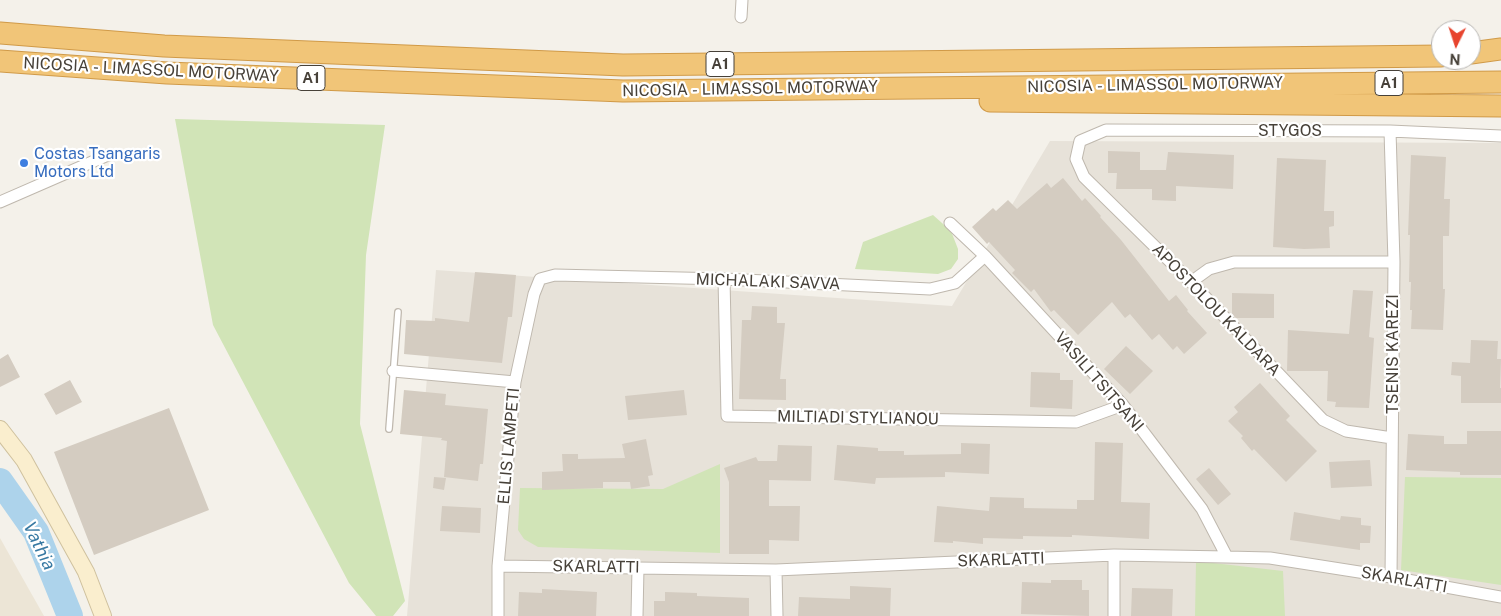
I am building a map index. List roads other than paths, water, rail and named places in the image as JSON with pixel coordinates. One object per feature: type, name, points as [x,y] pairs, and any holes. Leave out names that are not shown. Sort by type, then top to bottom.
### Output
[{"type":"highway","name":"NICOSIA - LIMASSOL MOTORWAY","points":[[0,33],[164,46],[623,65],[1431,56]]},
{"type":"highway","points":[[1481,52],[1501,49]]},
{"type":"highway","points":[[1481,55],[1501,56]]},
{"type":"highway","name":"NICOSIA - LIMASSOL MOTORWAY","points":[[0,61],[167,73],[623,91],[1501,82]]},
{"type":"highway","points":[[1277,84],[1501,97]]},
{"type":"highway","points":[[623,91],[775,99],[1501,106]]},
{"type":"street","points":[[741,17],[742,0]]},
{"type":"street","name":"STYGOS","points":[[1080,141],[1106,130],[1390,132],[1501,136]]},
{"type":"street","name":"TSENIS KAREZI","points":[[1390,132],[1394,262],[1391,576]]},
{"type":"street","name":"APOSTOLOU KALDARA","points":[[1080,141],[1076,160],[1084,177],[1191,282],[1323,420],[1346,432],[1392,438]]},
{"type":"street","points":[[0,202],[108,155]]},
{"type":"street","name":"VASILI TSITSANI","points":[[950,223],[985,256],[1123,405],[1202,509],[1227,557]]},
{"type":"street","name":"MICHALAKI SAVVA","points":[[540,279],[555,275],[724,279],[930,289],[955,283],[985,256]]},
{"type":"street","points":[[1191,282],[1209,269],[1234,262],[1394,262]]},
{"type":"street","name":"ELLIS LAMPETI","points":[[498,616],[498,566],[515,382],[534,294],[540,279]]},
{"type":"street","name":"MILTIADI STYLIANOU","points":[[724,279],[727,416],[1076,422],[1123,405]]},
{"type":"street","points":[[393,371],[515,382]]},
{"type":"street","points":[[0,429],[24,460],[82,564],[103,616]]},
{"type":"street","points":[[1114,555],[1114,616]]},
{"type":"street","name":"SKARLATTI","points":[[498,566],[776,570],[1114,555],[1270,558],[1391,576],[1501,597]]},
{"type":"street","points":[[636,616],[638,568]]},
{"type":"street","points":[[776,570],[777,616]]},
{"type":"lane","points":[[389,429],[398,312]]},
{"type":"waterway","name":"Vathia","points":[[0,481],[36,532],[70,616]]},
{"type":"place","name":"Costas Tsangaris Motors Ltd","points":[[24,163]]}]
